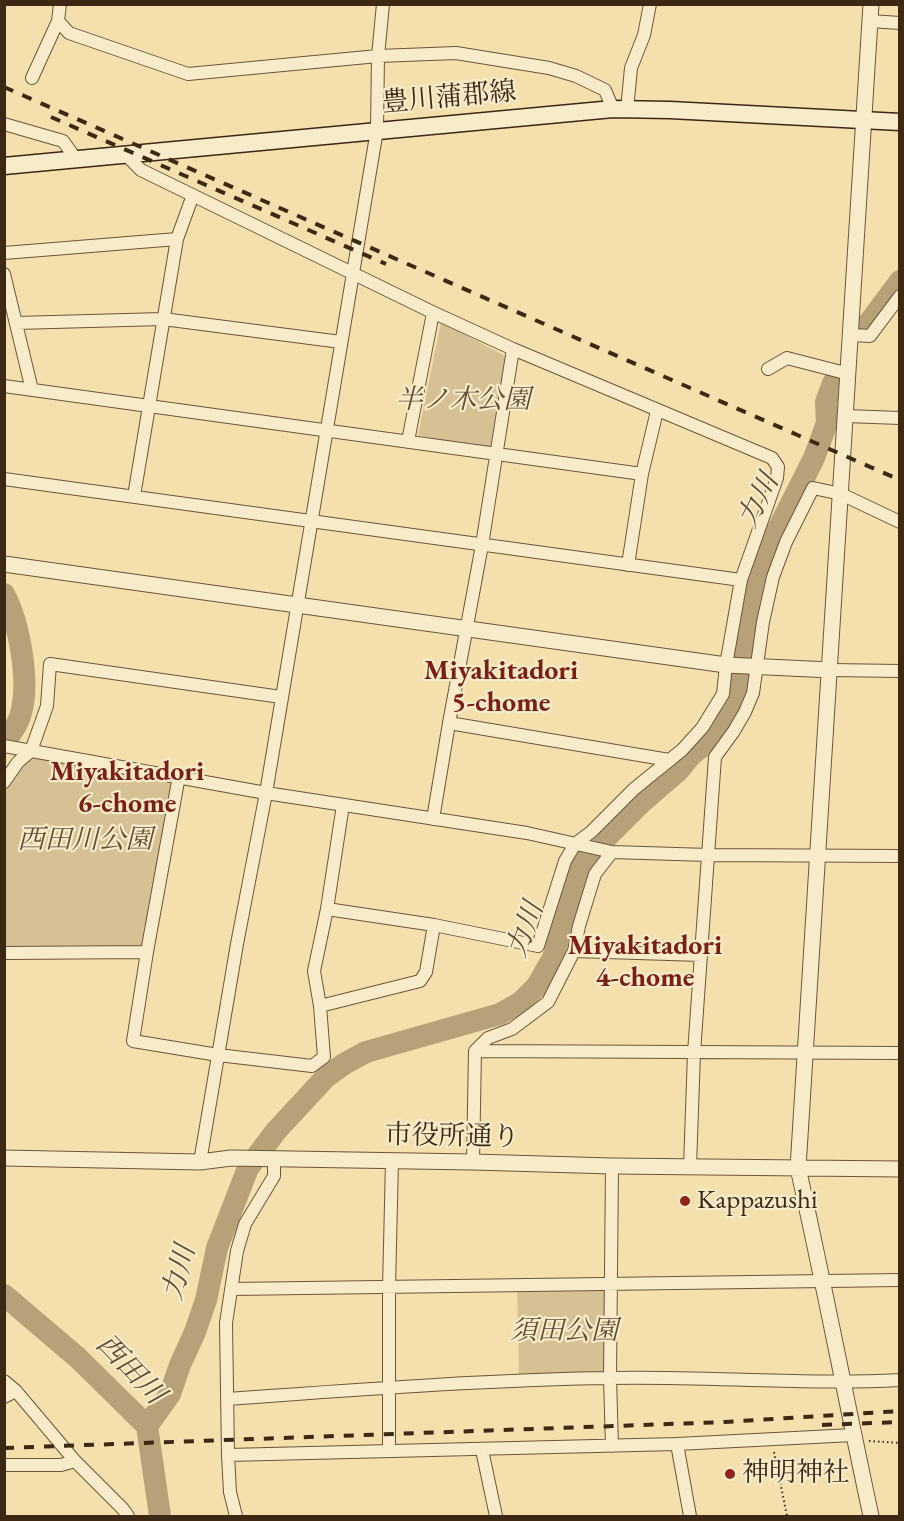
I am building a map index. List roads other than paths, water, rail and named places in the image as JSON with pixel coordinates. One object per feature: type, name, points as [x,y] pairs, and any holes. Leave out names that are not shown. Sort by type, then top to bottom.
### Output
[{"type":"main road","name":"豊川蒲郡線","points":[[4,166],[620,109],[900,122]]},
{"type":"street","points":[[33,78],[58,21],[60,4]]},
{"type":"street","points":[[200,1162],[266,793],[312,522],[325,431],[354,273],[376,130],[378,56],[383,4]]},
{"type":"street","points":[[620,109],[631,68],[644,35],[650,4]]},
{"type":"street","points":[[871,4],[798,1168],[824,1281],[871,1516]]},
{"type":"street","points":[[58,21],[69,33],[188,74],[378,56],[456,53],[549,68],[576,76],[605,90],[620,109]]},
{"type":"street","points":[[870,21],[900,23]]},
{"type":"street","points":[[4,124],[63,141],[76,159]]},
{"type":"street","points":[[126,155],[141,170],[433,312],[513,349],[772,458],[778,467],[777,478],[741,580],[723,694],[702,728],[682,750],[634,789],[565,861],[538,946],[434,925],[327,909]]},
{"type":"street","points":[[134,496],[147,406],[177,239],[193,195]]},
{"type":"street","points":[[4,253],[177,239]]},
{"type":"street","points":[[4,274],[32,390]]},
{"type":"street","points":[[852,334],[870,336],[900,296]]},
{"type":"street","points":[[408,441],[433,312]]},
{"type":"street","points":[[16,323],[163,320],[341,342]]},
{"type":"street","points":[[433,819],[448,723],[482,545],[513,349]]},
{"type":"street","points":[[768,369],[787,358],[849,374]]},
{"type":"street","points":[[4,386],[642,474]]},
{"type":"street","points":[[628,565],[642,474],[657,411]]},
{"type":"street","points":[[846,416],[900,418]]},
{"type":"street","points":[[4,479],[741,580]]},
{"type":"street","points":[[690,1167],[694,1053],[715,757],[745,712],[753,693],[755,667],[773,577],[786,542],[813,488],[841,494],[900,522]]},
{"type":"street","points":[[4,564],[726,665],[900,671]]},
{"type":"street","points":[[4,782],[27,750],[47,706],[50,664],[281,697]]},
{"type":"street","points":[[448,723],[669,760]]},
{"type":"street","points":[[4,746],[266,793],[527,833],[609,852],[900,856]]},
{"type":"street","points":[[179,776],[133,1041],[218,1055],[312,1066],[324,1057],[320,1006],[314,971],[327,909],[343,805]]},
{"type":"street","points":[[472,1162],[476,1051],[488,1038],[512,1029],[548,1002],[574,951],[595,874],[609,852]]},
{"type":"street","points":[[320,1006],[420,981],[426,972],[434,925]]},
{"type":"street","points":[[574,951],[701,955]]},
{"type":"street","points":[[4,952],[147,952]]},
{"type":"street","points":[[476,1051],[900,1053]]},
{"type":"street","name":"市役所通り","points":[[4,1158],[200,1162],[231,1158],[900,1169]]},
{"type":"street","points":[[236,1516],[230,1492],[228,1455],[226,1323],[237,1251],[245,1224],[274,1176],[274,1160]]},
{"type":"street","points":[[389,1451],[392,1161]]},
{"type":"street","points":[[612,1166],[610,1285],[612,1446]]},
{"type":"street","points":[[231,1289],[900,1280]]},
{"type":"street","points":[[227,1399],[388,1388],[610,1378],[843,1383],[900,1380]]},
{"type":"street","points":[[4,1381],[16,1391],[75,1461],[128,1516]]},
{"type":"street","points":[[4,1397],[16,1391]]},
{"type":"street","points":[[228,1455],[677,1444],[853,1435]]},
{"type":"street","points":[[677,1444],[690,1516]]},
{"type":"street","points":[[482,1450],[496,1516]]},
{"type":"street","points":[[4,1465],[61,1464],[75,1461]]},
{"type":"waterway","name":"力川","points":[[868,324],[900,281]]},
{"type":"waterway","name":"力川","points":[[147,1426],[170,1394],[195,1332],[206,1300],[217,1248],[248,1168],[276,1131],[326,1077],[366,1052],[500,1014],[521,1002],[537,986],[553,958],[576,877],[585,859],[641,803],[678,771],[691,755],[719,733],[741,694],[742,649],[750,604],[763,559],[814,458],[827,423],[826,402],[833,383]]},
{"type":"waterway","name":"西田川","points":[[4,594],[18,634],[24,681],[21,713],[15,727],[4,742]]},
{"type":"waterway","name":"西田川","points":[[4,1295],[78,1358],[147,1426],[160,1516]]},
{"type":"railway","points":[[4,87],[900,480]]},
{"type":"railway","points":[[51,117],[386,264]]},
{"type":"railway","points":[[4,1448],[725,1422],[900,1411]]},
{"type":"railway","points":[[822,1425],[900,1422]]},
{"type":"place","name":"Kappazushi","points":[[685,1201]]},
{"type":"place","name":"神明神社","points":[[730,1474]]},
{"type":"district","name":"Miyakitadori 5-chome","points":[[501,687]]},
{"type":"district","name":"Miyakitadori 6-chome","points":[[127,788]]},
{"type":"district","name":"Miyakitadori 4-chome","points":[[645,962]]},
{"type":"park label","name":"半ノ木公園","points":[[463,401]]},
{"type":"park label","name":"西田川公園","points":[[85,841]]},
{"type":"park label","name":"須田公園","points":[[564,1332]]}]
